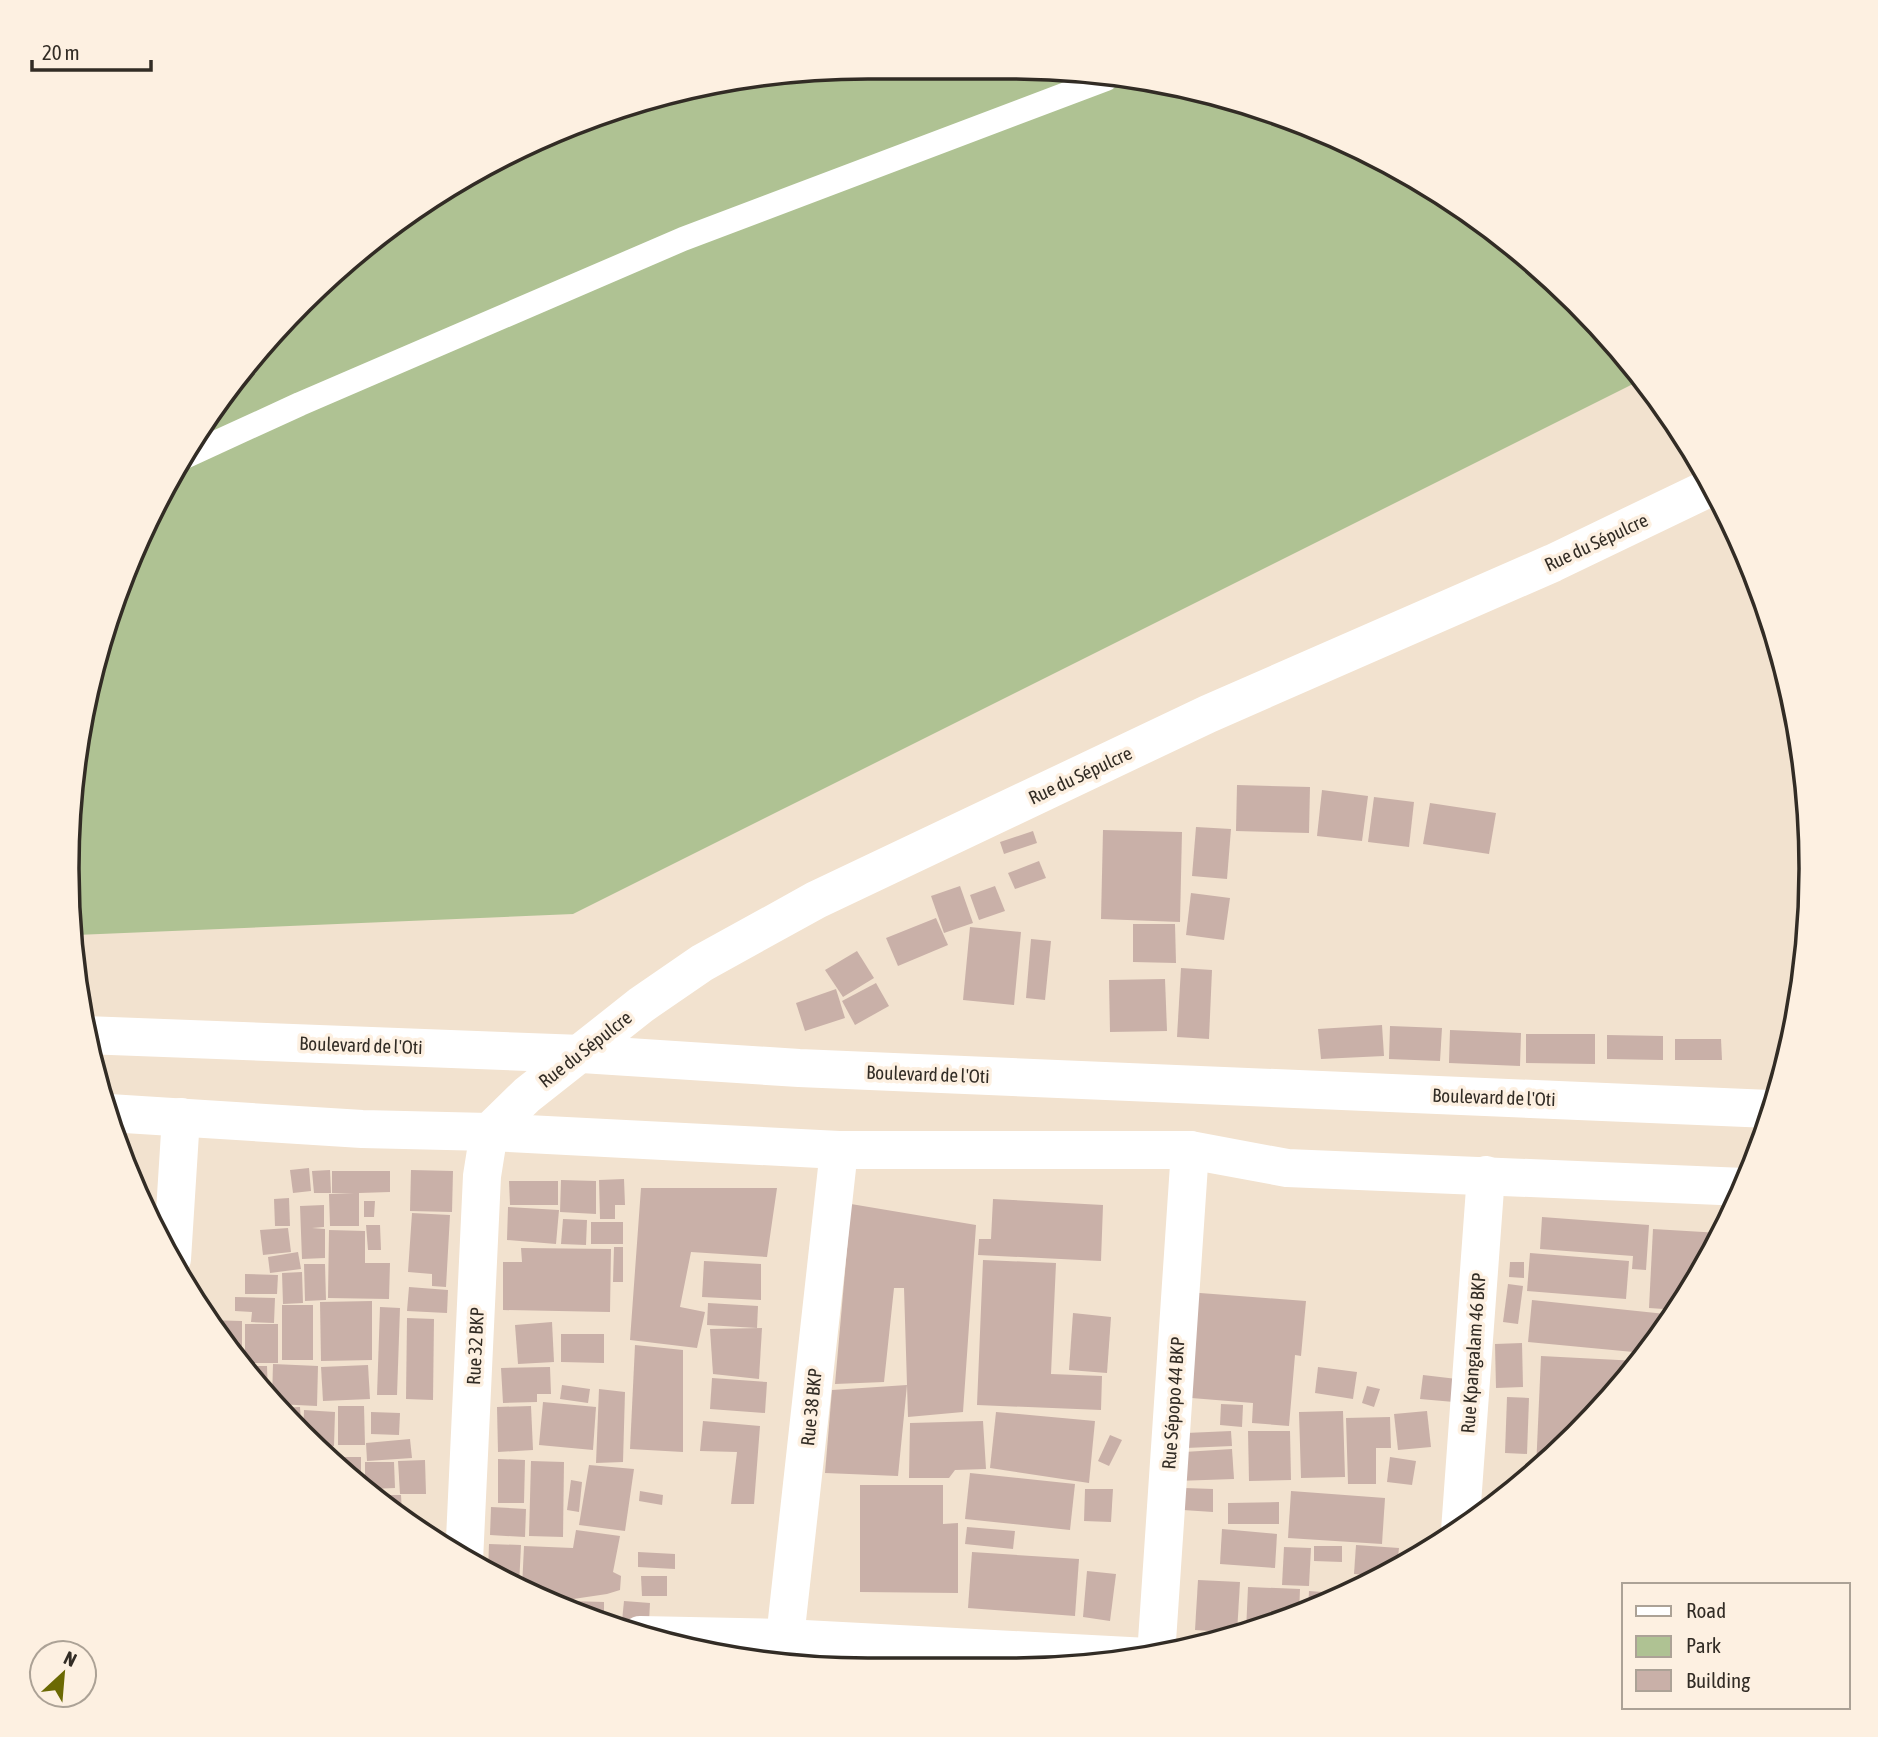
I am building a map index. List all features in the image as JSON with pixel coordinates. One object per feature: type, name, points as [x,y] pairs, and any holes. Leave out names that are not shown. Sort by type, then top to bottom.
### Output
[{"type":"street","name":"Rue du Sépulcre","points":[[489,1132],[527,1095],[641,1005],[702,963],[816,900],[1208,714],[1553,563],[1702,491]]},
{"type":"street","name":"Boulevard de l'Oti","points":[[97,1035],[582,1054],[799,1068],[1761,1109]]},
{"type":"street","points":[[118,1114],[362,1129],[489,1132],[839,1150],[1190,1150],[1287,1168],[1732,1186]]},
{"type":"street","points":[[173,1242],[181,1117]]},
{"type":"street","name":"Rue 32 BKP","points":[[465,1546],[482,1176],[489,1132]]},
{"type":"street","name":"Rue 38 BKP","points":[[784,1651],[839,1150]]},
{"type":"street","name":"Rue Sépopo 44 BKP","points":[[1157,1644],[1190,1150]]},
{"type":"street","name":"Rue Kpangalam 46 BKP","points":[[1462,1515],[1486,1175]]},
{"type":"street","points":[[720,1644],[784,1651],[1072,1656]]},
{"type":"lane","points":[[200,450],[313,398],[683,239],[1093,84]]},
{"type":"green space","points":[[817,80],[1061,80],[1164,94],[1214,106],[1312,139],[1359,160],[1448,212],[1490,242],[1568,310],[1633,384],[573,914],[82,935],[80,920],[80,817],[94,714],[106,664],[139,566],[160,519],[185,474],[242,388],[310,310],[388,242],[430,212],[519,160],[566,139],[664,106],[714,94]]},
{"type":"building","points":[[1237,785],[1310,787],[1309,833],[1236,831]]},
{"type":"building","points":[[1322,790],[1368,796],[1362,841],[1317,836]]},
{"type":"building","points":[[1374,797],[1414,802],[1409,847],[1368,842]]},
{"type":"building","points":[[1430,803],[1496,813],[1489,854],[1423,844]]},
{"type":"building","points":[[1196,827],[1231,829],[1227,879],[1192,876]]},
{"type":"building","points":[[1103,830],[1182,832],[1180,922],[1101,919]]},
{"type":"building","points":[[1033,831],[1037,843],[1004,854],[1000,842]]},
{"type":"building","points":[[1039,861],[1046,878],[1015,889],[1008,873]]},
{"type":"building","points":[[960,886],[973,923],[944,933],[931,896]]},
{"type":"building","points":[[995,886],[1005,911],[979,920],[970,895]]},
{"type":"building","points":[[1191,893],[1230,898],[1224,940],[1186,935]]},
{"type":"building","points":[[936,918],[948,945],[898,966],[886,938]]},
{"type":"building","points":[[1133,924],[1175,924],[1176,963],[1133,962]]},
{"type":"building","points":[[970,927],[1021,932],[1014,1005],[963,1000]]},
{"type":"building","points":[[1031,939],[1051,941],[1045,1000],[1026,998]]},
{"type":"building","points":[[857,951],[874,978],[843,997],[825,970]]},
{"type":"building","points":[[1181,968],[1212,970],[1209,1039],[1177,1037]]},
{"type":"building","points":[[1165,979],[1167,1031],[1110,1032],[1109,980]]},
{"type":"building","points":[[876,983],[889,1006],[855,1025],[842,1001]]},
{"type":"building","points":[[836,989],[845,1018],[805,1031],[796,1003]]},
{"type":"building","points":[[1382,1025],[1384,1056],[1321,1059],[1318,1029]]},
{"type":"building","points":[[1390,1026],[1442,1028],[1440,1061],[1389,1059]]},
{"type":"building","points":[[1450,1030],[1521,1033],[1520,1066],[1449,1063]]},
{"type":"building","points":[[1526,1034],[1595,1034],[1595,1064],[1526,1063]]},
{"type":"building","points":[[1607,1035],[1663,1036],[1663,1060],[1607,1059]]},
{"type":"building","points":[[1675,1039],[1721,1039],[1722,1060],[1675,1060]]},
{"type":"building","points":[[309,1168],[311,1191],[293,1193],[290,1170]]},
{"type":"building","points":[[330,1170],[331,1193],[314,1193],[312,1171]]},
{"type":"building","points":[[411,1170],[453,1171],[452,1212],[410,1211]]},
{"type":"building","points":[[332,1171],[390,1171],[390,1192],[359,1193],[359,1226],[330,1226],[329,1194],[354,1193],[332,1193]]},
{"type":"building","points":[[624,1179],[625,1205],[615,1205],[615,1219],[600,1219],[599,1180]]},
{"type":"building","points":[[561,1180],[596,1181],[596,1214],[560,1212]]},
{"type":"building","points":[[509,1181],[558,1181],[558,1205],[510,1205]]},
{"type":"building","points":[[641,1188],[777,1188],[767,1257],[691,1252],[680,1307],[705,1312],[697,1348],[630,1340]]},
{"type":"building","points":[[289,1198],[290,1226],[275,1226],[274,1199]]},
{"type":"building","points":[[993,1199],[1103,1205],[1101,1261],[978,1255],[979,1239],[991,1239]]},
{"type":"building","points":[[364,1201],[375,1201],[374,1217],[364,1217]]},
{"type":"building","points":[[851,1204],[976,1225],[963,1412],[908,1417],[904,1288],[894,1288],[884,1382],[835,1384]]},
{"type":"building","points":[[324,1205],[324,1227],[312,1228],[325,1229],[325,1258],[302,1259],[300,1206]]},
{"type":"building","points":[[508,1207],[559,1210],[556,1244],[507,1240]]},
{"type":"building","points":[[412,1213],[450,1215],[446,1287],[432,1286],[432,1274],[408,1272]]},
{"type":"building","points":[[1542,1217],[1649,1225],[1646,1270],[1632,1269],[1633,1256],[1540,1249]]},
{"type":"building","points":[[563,1219],[587,1220],[586,1245],[561,1244]]},
{"type":"building","points":[[591,1222],[623,1222],[623,1244],[591,1244]]},
{"type":"building","points":[[366,1225],[380,1225],[381,1250],[368,1250]]},
{"type":"building","points":[[288,1228],[291,1252],[263,1255],[260,1230]]},
{"type":"building","points":[[1653,1229],[1710,1232],[1665,1309],[1649,1308]]},
{"type":"building","points":[[329,1230],[365,1231],[365,1263],[390,1263],[389,1299],[328,1298]]},
{"type":"building","points":[[614,1247],[623,1247],[623,1282],[613,1282]]},
{"type":"building","points":[[521,1248],[611,1249],[610,1312],[503,1310],[503,1262],[522,1262]]},
{"type":"building","points":[[298,1252],[301,1269],[270,1273],[268,1257]]},
{"type":"building","points":[[1530,1253],[1629,1261],[1626,1299],[1527,1291]]},
{"type":"building","points":[[983,1260],[1056,1263],[1051,1374],[1102,1376],[1101,1410],[977,1405]]},
{"type":"building","points":[[704,1261],[761,1264],[761,1300],[702,1297]]},
{"type":"building","points":[[1510,1262],[1524,1262],[1524,1278],[1509,1277]]},
{"type":"building","points":[[304,1264],[325,1264],[326,1300],[305,1301]]},
{"type":"building","points":[[302,1272],[303,1303],[283,1304],[282,1273]]},
{"type":"building","points":[[245,1274],[278,1275],[277,1294],[245,1294]]},
{"type":"building","points":[[1508,1284],[1523,1286],[1518,1324],[1503,1322]]},
{"type":"building","points":[[409,1287],[448,1290],[447,1313],[407,1311]]},
{"type":"building","points":[[1187,1292],[1306,1301],[1301,1356],[1295,1355],[1289,1426],[1252,1423],[1253,1403],[1179,1397]]},
{"type":"building","points":[[235,1297],[275,1298],[274,1323],[251,1322],[252,1312],[235,1311]]},
{"type":"building","points":[[1532,1300],[1661,1314],[1634,1352],[1528,1342]]},
{"type":"building","points":[[372,1301],[372,1360],[321,1361],[320,1302]]},
{"type":"building","points":[[708,1303],[758,1306],[757,1328],[707,1325]]},
{"type":"building","points":[[282,1305],[313,1305],[313,1360],[282,1360]]},
{"type":"building","points":[[380,1307],[400,1308],[397,1395],[377,1395]]},
{"type":"building","points":[[1073,1313],[1111,1317],[1107,1373],[1069,1370]]},
{"type":"building","points":[[407,1318],[434,1319],[433,1400],[406,1399]]},
{"type":"building","points":[[222,1320],[242,1321],[242,1349]]},
{"type":"building","points":[[552,1322],[554,1362],[518,1364],[515,1325]]},
{"type":"building","points":[[245,1324],[278,1324],[278,1363],[254,1363],[245,1353]]},
{"type":"building","points":[[762,1328],[759,1379],[713,1374],[710,1329]]},
{"type":"building","points":[[561,1334],[604,1334],[604,1363],[561,1362]]},
{"type":"building","points":[[1522,1343],[1523,1387],[1496,1388],[1495,1344]]},
{"type":"building","points":[[635,1345],[683,1350],[683,1452],[630,1449]]},
{"type":"building","points":[[1541,1356],[1627,1360],[1568,1427],[1537,1456]]},
{"type":"building","points":[[273,1364],[318,1366],[317,1406],[289,1405],[272,1386]]},
{"type":"building","points":[[368,1365],[370,1399],[323,1401],[321,1367]]},
{"type":"building","points":[[256,1366],[267,1366],[267,1380]]},
{"type":"building","points":[[550,1367],[551,1394],[537,1394],[537,1402],[503,1403],[501,1368]]},
{"type":"building","points":[[1318,1367],[1357,1372],[1353,1399],[1315,1393]]},
{"type":"building","points":[[1423,1375],[1457,1379],[1454,1402],[1420,1399]]},
{"type":"building","points":[[712,1378],[767,1382],[765,1413],[710,1409]]},
{"type":"building","points":[[562,1385],[590,1389],[588,1403],[560,1399]]},
{"type":"building","points":[[907,1385],[898,1476],[825,1473],[832,1390]]},
{"type":"building","points":[[1367,1386],[1380,1389],[1374,1407],[1362,1403]]},
{"type":"building","points":[[599,1389],[625,1392],[623,1462],[596,1463]]},
{"type":"building","points":[[1507,1397],[1529,1398],[1527,1454],[1505,1453]]},
{"type":"building","points":[[543,1402],[596,1407],[593,1450],[539,1445]]},
{"type":"building","points":[[1221,1404],[1243,1405],[1242,1427],[1220,1425]]},
{"type":"building","points":[[338,1406],[364,1406],[365,1445],[338,1445]]},
{"type":"building","points":[[531,1406],[533,1450],[498,1452],[497,1407]]},
{"type":"building","points":[[292,1407],[300,1407],[301,1417]]},
{"type":"building","points":[[304,1410],[335,1412],[334,1446],[330,1446],[304,1420]]},
{"type":"building","points":[[1343,1411],[1345,1477],[1301,1478],[1299,1412]]},
{"type":"building","points":[[1427,1411],[1431,1447],[1398,1450],[1394,1414]]},
{"type":"building","points":[[371,1412],[400,1413],[399,1435],[371,1434]]},
{"type":"building","points":[[996,1412],[1095,1421],[1089,1483],[990,1468]]},
{"type":"building","points":[[1390,1417],[1391,1448],[1376,1448],[1376,1484],[1348,1484],[1346,1418]]},
{"type":"building","points":[[703,1421],[760,1426],[754,1504],[731,1504],[737,1452],[700,1451]]},
{"type":"building","points":[[983,1421],[986,1469],[955,1470],[949,1478],[909,1478],[910,1423]]},
{"type":"building","points":[[1231,1431],[1232,1446],[1186,1448],[1186,1433]]},
{"type":"building","points":[[1248,1431],[1290,1431],[1291,1480],[1249,1481]]},
{"type":"building","points":[[1110,1435],[1122,1440],[1109,1466],[1098,1461]]},
{"type":"building","points":[[410,1439],[412,1458],[367,1461],[366,1443]]},
{"type":"building","points":[[1232,1449],[1234,1479],[1176,1481],[1184,1452]]},
{"type":"building","points":[[343,1457],[361,1457],[361,1473]]},
{"type":"building","points":[[1390,1457],[1416,1461],[1412,1485],[1387,1482]]},
{"type":"building","points":[[498,1459],[525,1460],[524,1503],[498,1503]]},
{"type":"building","points":[[425,1460],[426,1494],[400,1494],[398,1461]]},
{"type":"building","points":[[531,1461],[564,1462],[563,1537],[529,1536]]},
{"type":"building","points":[[365,1462],[394,1462],[395,1488],[380,1489],[365,1476]]},
{"type":"building","points":[[589,1465],[634,1469],[625,1531],[579,1525]]},
{"type":"building","points":[[970,1473],[1075,1484],[1070,1530],[965,1519]]},
{"type":"building","points":[[571,1480],[582,1482],[579,1512],[567,1510]]},
{"type":"building","points":[[860,1485],[943,1485],[943,1524],[958,1523],[958,1593],[860,1592]]},
{"type":"building","points":[[1184,1488],[1213,1489],[1213,1512],[1183,1510]]},
{"type":"building","points":[[1085,1489],[1113,1489],[1111,1522],[1084,1521]]},
{"type":"building","points":[[640,1491],[663,1495],[662,1505],[639,1501]]},
{"type":"building","points":[[1291,1491],[1385,1498],[1382,1544],[1288,1538]]},
{"type":"building","points":[[388,1495],[401,1495],[402,1505]]},
{"type":"building","points":[[1279,1502],[1279,1524],[1228,1524],[1228,1503]]},
{"type":"building","points":[[491,1507],[526,1509],[525,1537],[490,1535]]},
{"type":"building","points":[[967,1527],[1015,1531],[1013,1549],[965,1544]]},
{"type":"building","points":[[1222,1529],[1277,1534],[1275,1568],[1220,1564]]},
{"type":"building","points":[[576,1530],[620,1536],[613,1572],[621,1576],[620,1590],[570,1599],[522,1579],[524,1546],[573,1548]]},
{"type":"building","points":[[489,1544],[521,1545],[519,1577],[488,1560]]},
{"type":"building","points":[[1356,1545],[1399,1548],[1398,1555],[1363,1575],[1354,1574]]},
{"type":"building","points":[[1314,1546],[1342,1546],[1342,1562],[1314,1561]]},
{"type":"building","points":[[1284,1547],[1311,1548],[1309,1586],[1282,1585]]},
{"type":"building","points":[[638,1552],[675,1554],[675,1569],[638,1567]]},
{"type":"building","points":[[972,1552],[1079,1559],[1075,1616],[968,1608]]},
{"type":"building","points":[[1087,1571],[1116,1574],[1110,1621],[1083,1617]]},
{"type":"building","points":[[641,1576],[667,1576],[667,1596],[642,1596]]},
{"type":"building","points":[[1198,1580],[1240,1582],[1238,1624],[1213,1631],[1195,1630]]},
{"type":"building","points":[[1248,1587],[1300,1589],[1299,1603],[1246,1621]]},
{"type":"building","points":[[1309,1591],[1325,1592],[1312,1598],[1309,1599]]},
{"type":"building","points":[[575,1601],[604,1602],[604,1612]]},
{"type":"building","points":[[624,1601],[650,1603],[649,1622],[622,1618]]}]
